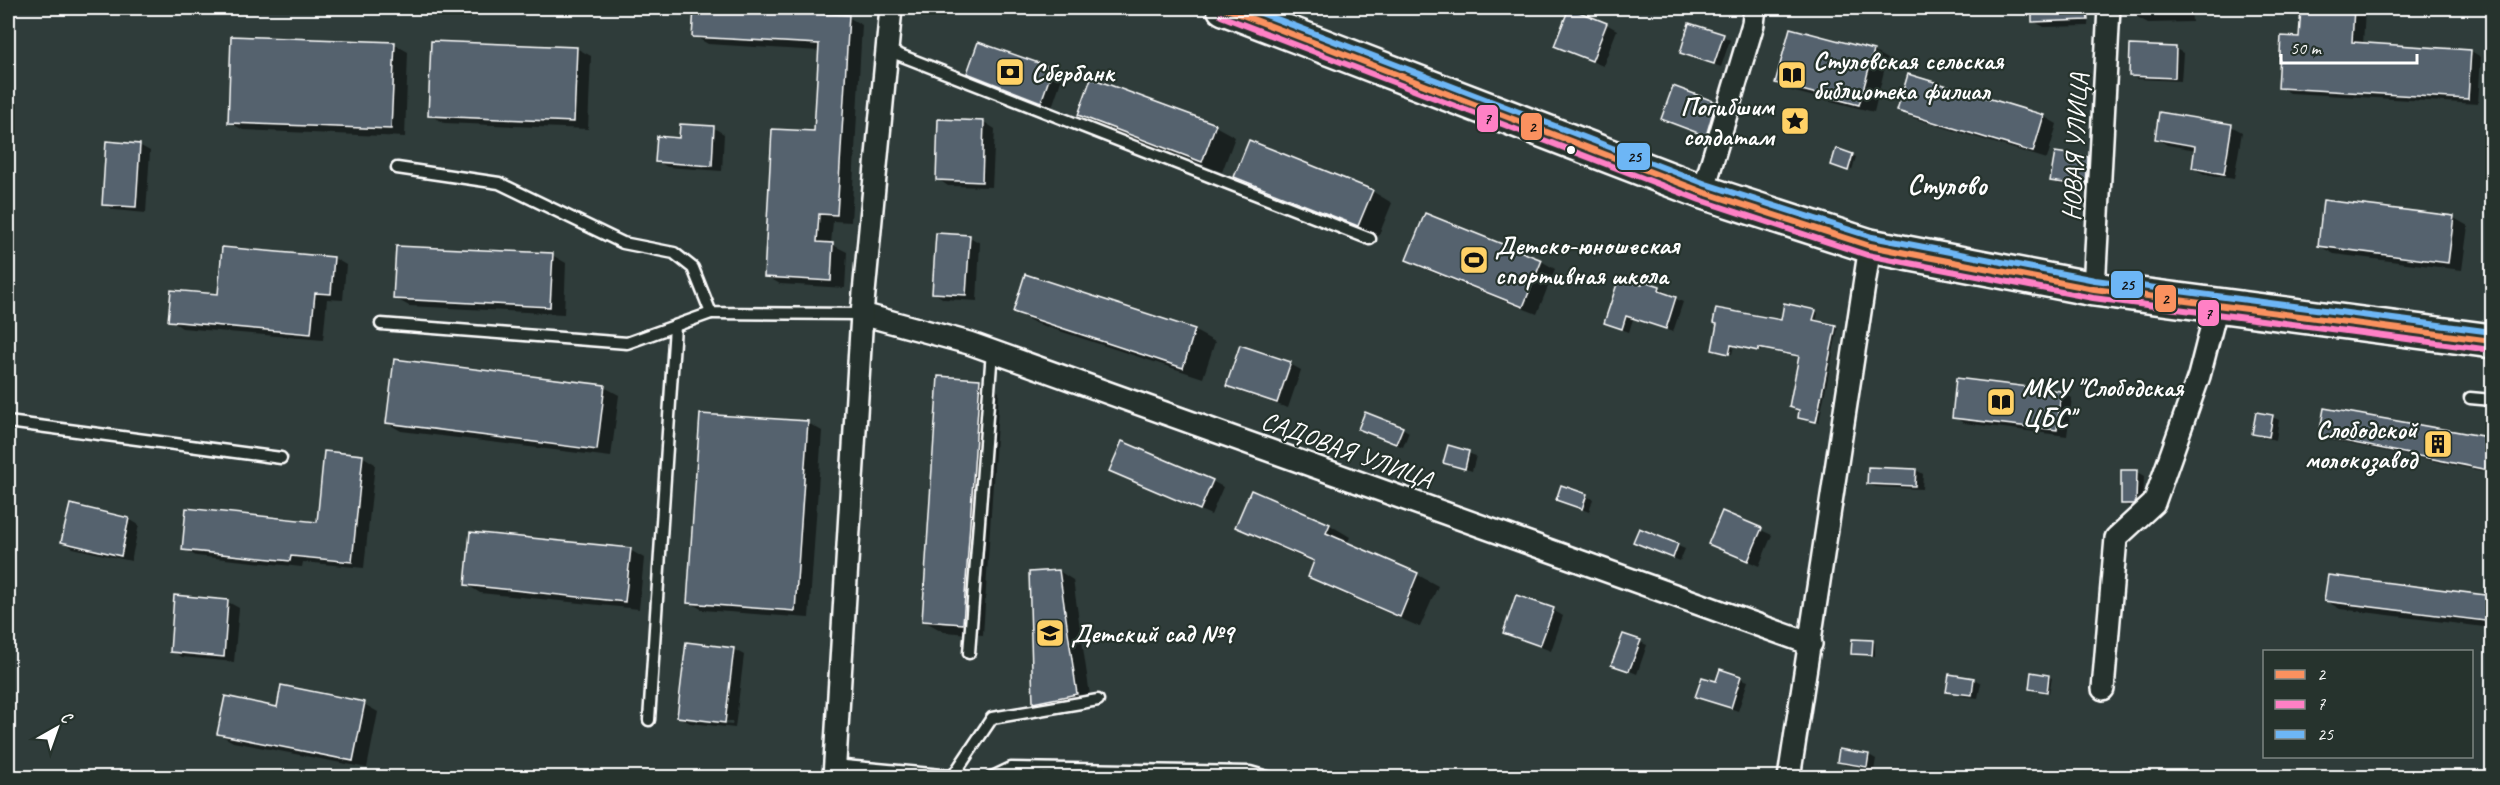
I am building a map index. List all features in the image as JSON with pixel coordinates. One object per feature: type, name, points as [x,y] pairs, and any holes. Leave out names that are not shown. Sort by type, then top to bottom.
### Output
[{"type":"highway","points":[[1230,8],[1742,207],[1870,246],[2094,289],[2493,341]]},
{"type":"street","points":[[834,771],[862,314],[891,8]]},
{"type":"street","points":[[1702,192],[1753,24],[1755,8]]},
{"type":"street","name":"НОВАЯ УЛИЦА","points":[[2094,289],[2109,8]]},
{"type":"street","points":[[1789,777],[1870,246]]},
{"type":"street","points":[[2103,689],[2116,538],[2154,503],[2199,376],[2217,306]]},
{"type":"street","name":"САДОВАЯ УЛИЦА","points":[[862,314],[992,351],[1811,644]]},
{"type":"lane","points":[[887,50],[1370,238]]},
{"type":"lane","points":[[397,168],[499,183],[623,243],[674,253],[693,268],[711,313]]},
{"type":"lane","points":[[381,324],[627,343],[711,313],[862,314]]},
{"type":"lane","points":[[650,720],[675,326]]},
{"type":"lane","points":[[969,653],[992,351]]},
{"type":"lane","points":[[2470,398],[2493,400]]},
{"type":"lane","points":[[8,422],[281,458]]},
{"type":"lane","points":[[834,771],[953,776],[992,718],[1098,700]]},
{"type":"lane","points":[[990,777],[1011,768],[1250,772],[1271,777]]},
{"type":"building","points":[[694,8],[781,8],[781,11],[849,15],[837,215],[819,214],[817,242],[833,243],[831,281],[764,277],[772,129],[814,131],[819,44],[692,37]]},
{"type":"building","points":[[1569,8],[1607,23],[1592,61],[1554,46]]},
{"type":"building","points":[[2032,8],[2087,8],[2088,20],[2032,22]]},
{"type":"building","points":[[2301,8],[2354,8],[2352,42],[2471,50],[2468,99],[2278,88],[2281,36],[2299,37]]},
{"type":"building","points":[[1689,23],[1724,34],[1714,64],[1680,53]]},
{"type":"building","points":[[1790,28],[1874,50],[1859,105],[1775,83]]},
{"type":"building","points":[[231,36],[395,42],[391,129],[228,123]]},
{"type":"building","points":[[431,41],[577,47],[574,122],[428,116]]},
{"type":"building","name":"Сбербанк","points":[[978,42],[1053,68],[1041,102],[967,73]]},
{"type":"building","points":[[2130,45],[2176,47],[2175,78],[2129,76]]},
{"type":"building","points":[[1908,74],[2044,115],[2033,152],[1897,111]]},
{"type":"building","points":[[1091,78],[1216,124],[1202,162],[1078,115]]},
{"type":"building","points":[[1673,86],[1716,102],[1706,136],[1661,119]]},
{"type":"building","points":[[2159,112],[2232,124],[2224,174],[2192,168],[2195,146],[2155,139]]},
{"type":"building","points":[[938,119],[984,121],[982,182],[936,180]]},
{"type":"building","points":[[680,124],[714,126],[712,166],[655,162],[657,136],[679,138]]},
{"type":"building","points":[[1249,140],[1373,190],[1358,226],[1234,177]]},
{"type":"building","points":[[106,141],[140,144],[136,207],[102,205]]},
{"type":"building","points":[[1836,148],[1853,154],[1848,171],[1831,165]]},
{"type":"building","points":[[2055,152],[2088,157],[2086,186],[2050,181]]},
{"type":"building","points":[[2323,200],[2454,216],[2448,263],[2318,246]]},
{"type":"building","name":"Детско-юношеская спортивная школа","points":[[1425,213],[1542,260],[1523,307],[1406,260]]},
{"type":"building","points":[[936,233],[970,235],[966,295],[932,293]]},
{"type":"building","points":[[396,246],[553,253],[550,307],[393,299]]},
{"type":"building","points":[[222,247],[334,257],[331,294],[315,293],[311,334],[168,321],[171,290],[218,294]]},
{"type":"building","points":[[1025,274],[1195,329],[1183,368],[1013,312]]},
{"type":"building","points":[[1619,278],[1642,285],[1644,281],[1660,286],[1659,291],[1676,297],[1666,329],[1626,316],[1622,329],[1604,323]]},
{"type":"building","points":[[1784,303],[1816,310],[1813,320],[1836,325],[1816,422],[1798,418],[1799,410],[1789,407],[1799,356],[1731,345],[1729,354],[1712,350],[1717,324],[1713,323],[1716,308],[1781,320]]},
{"type":"building","points":[[1240,345],[1291,362],[1277,403],[1226,386]]},
{"type":"building","points":[[394,359],[605,385],[597,450],[386,423]]},
{"type":"building","points":[[938,376],[980,379],[963,624],[922,621]]},
{"type":"building","points":[[1956,378],[2061,391],[2057,430],[1952,418]]},
{"type":"building","name":"Слободской молокозавод","points":[[2324,408],[2493,438],[2493,471],[2319,436]]},
{"type":"building","points":[[1365,412],[1403,427],[1396,444],[1358,429]]},
{"type":"building","points":[[2256,412],[2273,415],[2269,437],[2252,434]]},
{"type":"building","points":[[700,414],[808,421],[795,611],[687,603]]},
{"type":"building","points":[[1122,441],[1213,480],[1200,510],[1109,471]]},
{"type":"building","points":[[1448,445],[1469,451],[1465,469],[1443,463]]},
{"type":"building","points":[[324,451],[363,455],[352,562],[291,556],[290,561],[182,550],[186,508],[317,522]]},
{"type":"building","points":[[1868,467],[1916,469],[1915,486],[1867,484]]},
{"type":"building","points":[[2121,470],[2137,470],[2136,502],[2134,504],[2121,504]]},
{"type":"building","points":[[1561,485],[1587,494],[1582,509],[1556,500]]},
{"type":"building","points":[[1251,490],[1330,524],[1326,533],[1418,573],[1400,617],[1308,577],[1314,561],[1235,527]]},
{"type":"building","points":[[70,504],[129,518],[121,556],[61,542]]},
{"type":"building","points":[[1722,511],[1762,528],[1748,561],[1708,544]]},
{"type":"building","points":[[1639,528],[1678,544],[1673,558],[1633,542]]},
{"type":"building","points":[[470,532],[631,548],[625,602],[465,585]]},
{"type":"building","name":"Детский сад №9","points":[[1059,570],[1077,694],[1033,703],[1029,572]]},
{"type":"building","points":[[2328,575],[2493,596],[2493,622],[2324,601]]},
{"type":"building","points":[[174,595],[228,600],[224,657],[170,652]]},
{"type":"building","points":[[1516,595],[1554,608],[1540,646],[1503,633]]},
{"type":"building","points":[[1623,634],[1641,640],[1629,671],[1611,665]]},
{"type":"building","points":[[1852,639],[1873,640],[1872,655],[1851,654]]},
{"type":"building","points":[[686,642],[734,648],[725,723],[677,717]]},
{"type":"building","points":[[1720,669],[1741,676],[1731,708],[1695,697],[1702,677],[1716,681]]},
{"type":"building","points":[[2031,672],[2049,675],[2047,692],[2029,689]]},
{"type":"building","points":[[1949,674],[1974,678],[1972,695],[1946,692]]},
{"type":"building","points":[[281,685],[365,702],[353,761],[217,734],[225,696],[277,707]]},
{"type":"building","points":[[1839,749],[1869,754],[1867,767],[1837,762]]},
{"type":"transit line","name":"2","points":[[1224,8],[1703,192],[1870,246],[2094,289],[2492,341]]},
{"type":"transit line","name":"25","points":[[1248,8],[1706,184],[1872,237],[2095,280],[2492,332]]},
{"type":"transit line","name":"7","points":[[1221,16],[1700,200],[1867,255],[2093,298],[2491,350]]},
{"type":"place","name":"Сбербанк","points":[[1010,72]]},
{"type":"place","name":"Стуловская сельская библиотека филиал","points":[[1792,75]]},
{"type":"place","name":"Погибшим солдатам","points":[[1795,121]]},
{"type":"place","name":"Детско-юношеская спортивная школа","points":[[1474,260]]},
{"type":"place","name":"МКУ \"Слободская ЦБС\"","points":[[2001,402]]},
{"type":"place","name":"Слободской молокозавод","points":[[2438,444]]},
{"type":"place","name":"Детский сад №9","points":[[1050,633]]},
{"type":"district","name":"Стулово","points":[[1947,184]]}]
